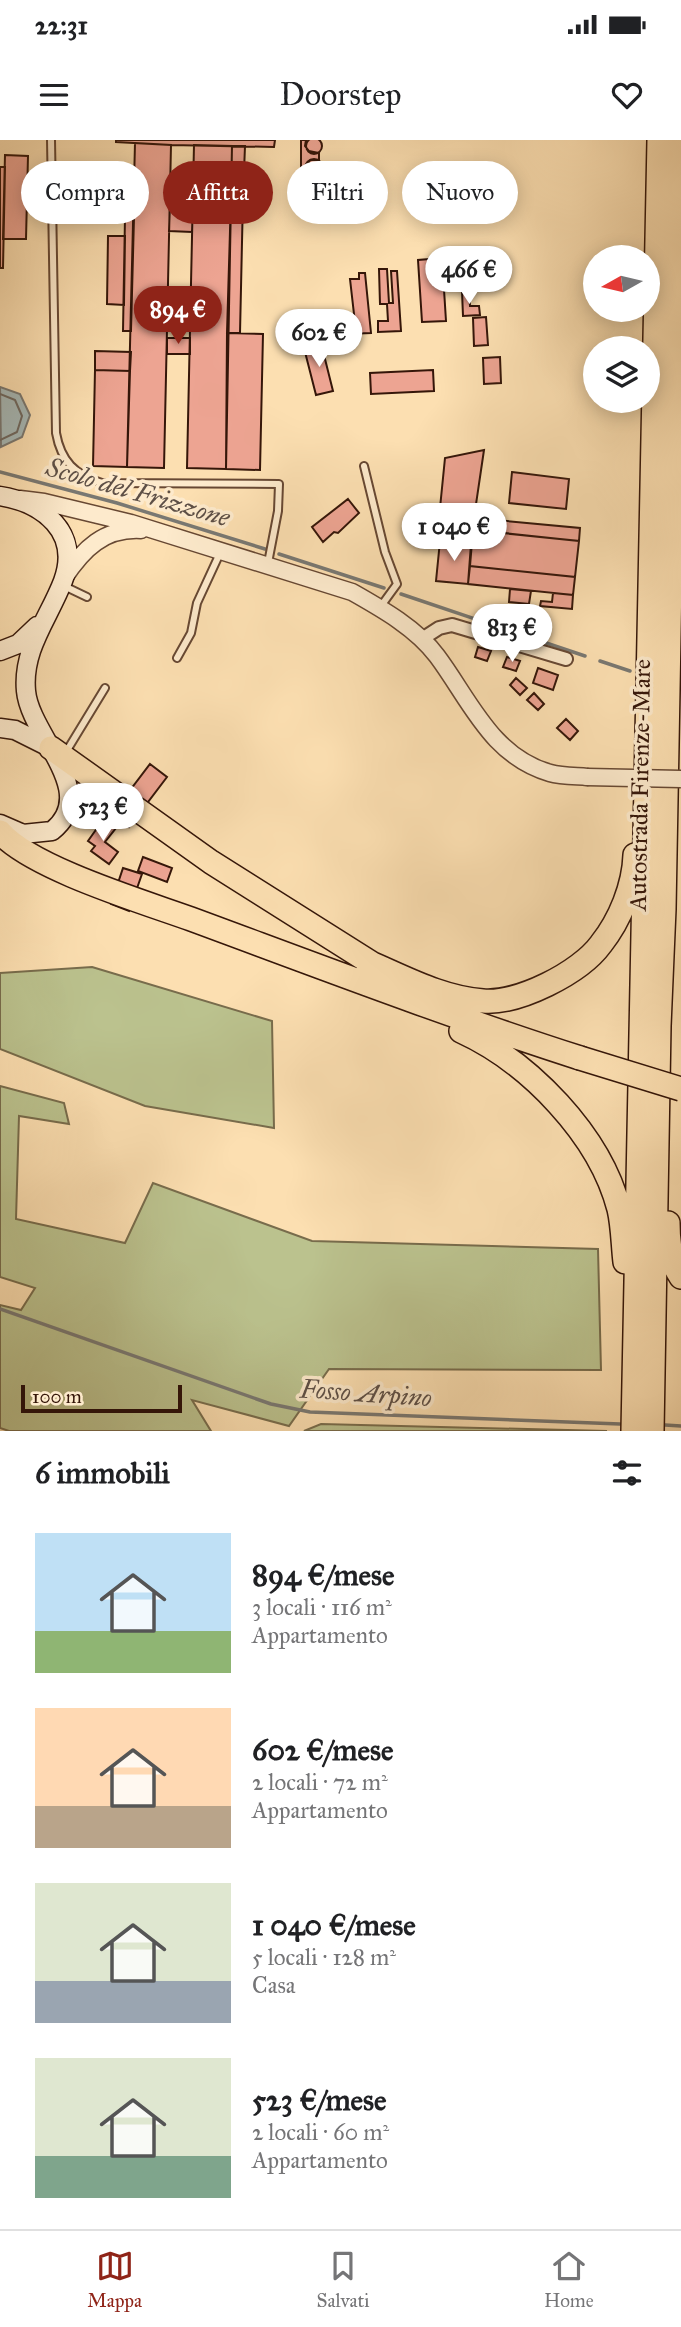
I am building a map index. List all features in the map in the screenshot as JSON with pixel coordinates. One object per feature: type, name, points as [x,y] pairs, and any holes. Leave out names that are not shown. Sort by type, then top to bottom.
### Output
[{"type":"highway","name":"Autostrada Firenze-Mare","points":[[631,1431],[653,523],[659,140]]},
{"type":"highway","name":"Autostrada Firenze-Mare","points":[[652,1431],[678,140]]},
{"type":"highway","points":[[366,961],[440,993],[484,1002],[537,990],[600,946],[626,899],[635,866],[639,708],[653,523]]},
{"type":"highway","points":[[57,752],[211,862],[366,961],[421,992],[681,1089]]},
{"type":"highway","points":[[0,832],[29,856],[437,1011],[681,1080]]},
{"type":"highway","points":[[664,909],[671,1058],[668,1241],[675,1268],[681,1277]]},
{"type":"highway","points":[[338,973],[476,1038],[512,1061],[542,1085],[585,1139],[619,1208],[626,1273],[631,1431]]},
{"type":"main road","points":[[0,824],[23,834],[34,835],[52,831],[64,819],[69,807],[69,789],[57,752],[34,721],[26,692],[28,662],[42,621],[62,583],[67,555],[58,527],[41,510],[9,498]]},
{"type":"main road","points":[[0,651],[18,644],[42,621]]},
{"type":"main road","points":[[0,728],[16,730],[57,752]]},
{"type":"street","points":[[9,498],[75,508],[352,592],[380,607],[422,639],[437,656],[472,713],[507,751],[549,773],[587,777],[681,779]]},
{"type":"street","points":[[62,583],[78,557],[96,541],[130,530],[154,531]]},
{"type":"street","points":[[422,639],[439,628],[452,625],[566,659]]},
{"type":"lane","points":[[51,140],[56,433],[65,461],[75,471],[102,483],[278,484],[278,510],[268,565]]},
{"type":"lane","points":[[365,466],[385,552],[397,584],[380,607]]},
{"type":"lane","points":[[177,659],[187,641],[197,603],[221,551]]},
{"type":"lane","points":[[62,583],[87,597]]},
{"type":"lane","points":[[57,752],[105,688]]},
{"type":"green space","points":[[92,967],[272,1021],[274,1128],[145,1106],[0,1049],[0,973]]},
{"type":"green space","points":[[0,1086],[64,1103],[69,1124],[19,1116],[16,1219],[125,1243],[153,1183],[312,1241],[598,1249],[601,1370],[329,1369],[289,1426],[192,1400],[211,1431],[9,1431],[0,1428],[0,1305],[21,1310],[35,1288],[0,1277]]},
{"type":"green space","points":[[321,1424],[607,1431],[304,1431]]},
{"type":"water","points":[[0,387],[20,394],[30,415],[22,437],[1,447]]},
{"type":"building","points":[[311,138],[317,138],[322,146],[320,152],[311,154],[306,149],[306,143]]},
{"type":"building","points":[[116,140],[275,140],[274,147],[171,145]]},
{"type":"building","points":[[301,140],[306,140],[305,146],[309,151],[319,153],[319,160],[301,161]]},
{"type":"building","points":[[135,143],[171,145],[171,161],[163,161],[163,224],[169,224],[164,468],[127,467],[133,224],[149,224],[149,161],[135,161]]},
{"type":"building","points":[[194,145],[232,146],[232,161],[194,161]]},
{"type":"building","points":[[232,146],[245,146],[244,161],[232,161]]},
{"type":"building","points":[[5,155],[28,156],[28,161],[21,161],[21,224],[26,224],[26,239],[3,239]]},
{"type":"building","points":[[0,167],[5,167],[3,268],[0,268]]},
{"type":"building","points":[[125,224],[134,224],[131,331],[123,331]]},
{"type":"building","points":[[169,224],[192,224],[192,232],[169,231]]},
{"type":"building","points":[[192,224],[231,224],[226,469],[187,468]]},
{"type":"building","points":[[230,224],[242,224],[240,333],[227,333]]},
{"type":"building","points":[[108,236],[125,236],[124,305],[107,304]]},
{"type":"building","points":[[442,258],[446,321],[422,322],[418,260]]},
{"type":"building","points":[[379,269],[387,269],[389,303],[393,303],[391,271],[397,271],[401,331],[378,332],[378,321],[388,321],[387,304],[380,304]]},
{"type":"building","points":[[359,273],[365,273],[371,333],[346,334],[346,323],[355,323],[350,279],[359,279]]},
{"type":"building","points":[[462,291],[469,291],[470,306],[479,306],[480,315],[463,316]]},
{"type":"building","points":[[486,317],[488,345],[474,346],[473,318]]},
{"type":"building","points":[[227,333],[263,334],[260,470],[226,469]]},
{"type":"building","points":[[167,338],[190,338],[190,354],[167,354]]},
{"type":"building","points":[[321,343],[333,391],[316,395],[304,348]]},
{"type":"building","points":[[95,351],[131,352],[130,371],[95,370]]},
{"type":"building","points":[[500,357],[501,383],[484,384],[483,358]]},
{"type":"building","points":[[95,370],[130,371],[127,467],[93,466]]},
{"type":"building","points":[[433,370],[434,391],[371,394],[370,373]]},
{"type":"building","points":[[484,450],[475,511],[440,508],[445,458]]},
{"type":"building","points":[[512,472],[569,479],[566,509],[509,503]]},
{"type":"building","points":[[348,499],[359,513],[338,533],[334,532],[323,542],[312,527]]},
{"type":"building","points":[[496,520],[580,528],[579,541],[495,532]]},
{"type":"building","points":[[441,527],[473,530],[471,544],[440,541]]},
{"type":"building","points":[[473,530],[579,541],[575,577],[470,566]]},
{"type":"building","points":[[440,541],[471,544],[468,584],[436,581]]},
{"type":"building","points":[[470,566],[575,577],[573,595],[468,584]]},
{"type":"building","points":[[510,589],[531,591],[529,604],[509,602]]},
{"type":"building","points":[[553,593],[573,595],[572,609],[540,606],[541,601],[552,602]]},
{"type":"building","points":[[478,647],[491,651],[487,661],[475,657]]},
{"type":"building","points":[[507,657],[520,661],[516,671],[503,667]]},
{"type":"building","points":[[538,668],[558,675],[553,690],[533,683]]},
{"type":"building","points":[[516,678],[527,688],[520,695],[510,685]]},
{"type":"building","points":[[534,693],[544,704],[538,710],[527,700]]},
{"type":"building","points":[[566,719],[578,731],[570,740],[557,728]]},
{"type":"building","points":[[150,764],[167,777],[129,827],[112,814]]},
{"type":"building","points":[[106,822],[116,828],[105,842],[118,852],[109,864],[91,851],[95,846],[88,841],[100,824],[103,826]]},
{"type":"building","points":[[143,857],[172,868],[167,882],[138,871]]},
{"type":"building","points":[[123,868],[142,874],[129,911],[111,904]]},
{"type":"waterway","name":"Scolo del Frizzone","points":[[0,472],[117,503],[265,549]]},
{"type":"waterway","name":"Scolo del Frizzone","points":[[279,554],[384,588]]},
{"type":"waterway","name":"Scolo del Frizzone","points":[[401,594],[585,656]]},
{"type":"waterway","points":[[600,661],[630,671]]},
{"type":"waterway","name":"Fosso Arpino","points":[[0,1309],[271,1404],[310,1412],[620,1424]]},
{"type":"waterway","name":"Fosso Arpino","points":[[665,1425],[681,1426]]}]
